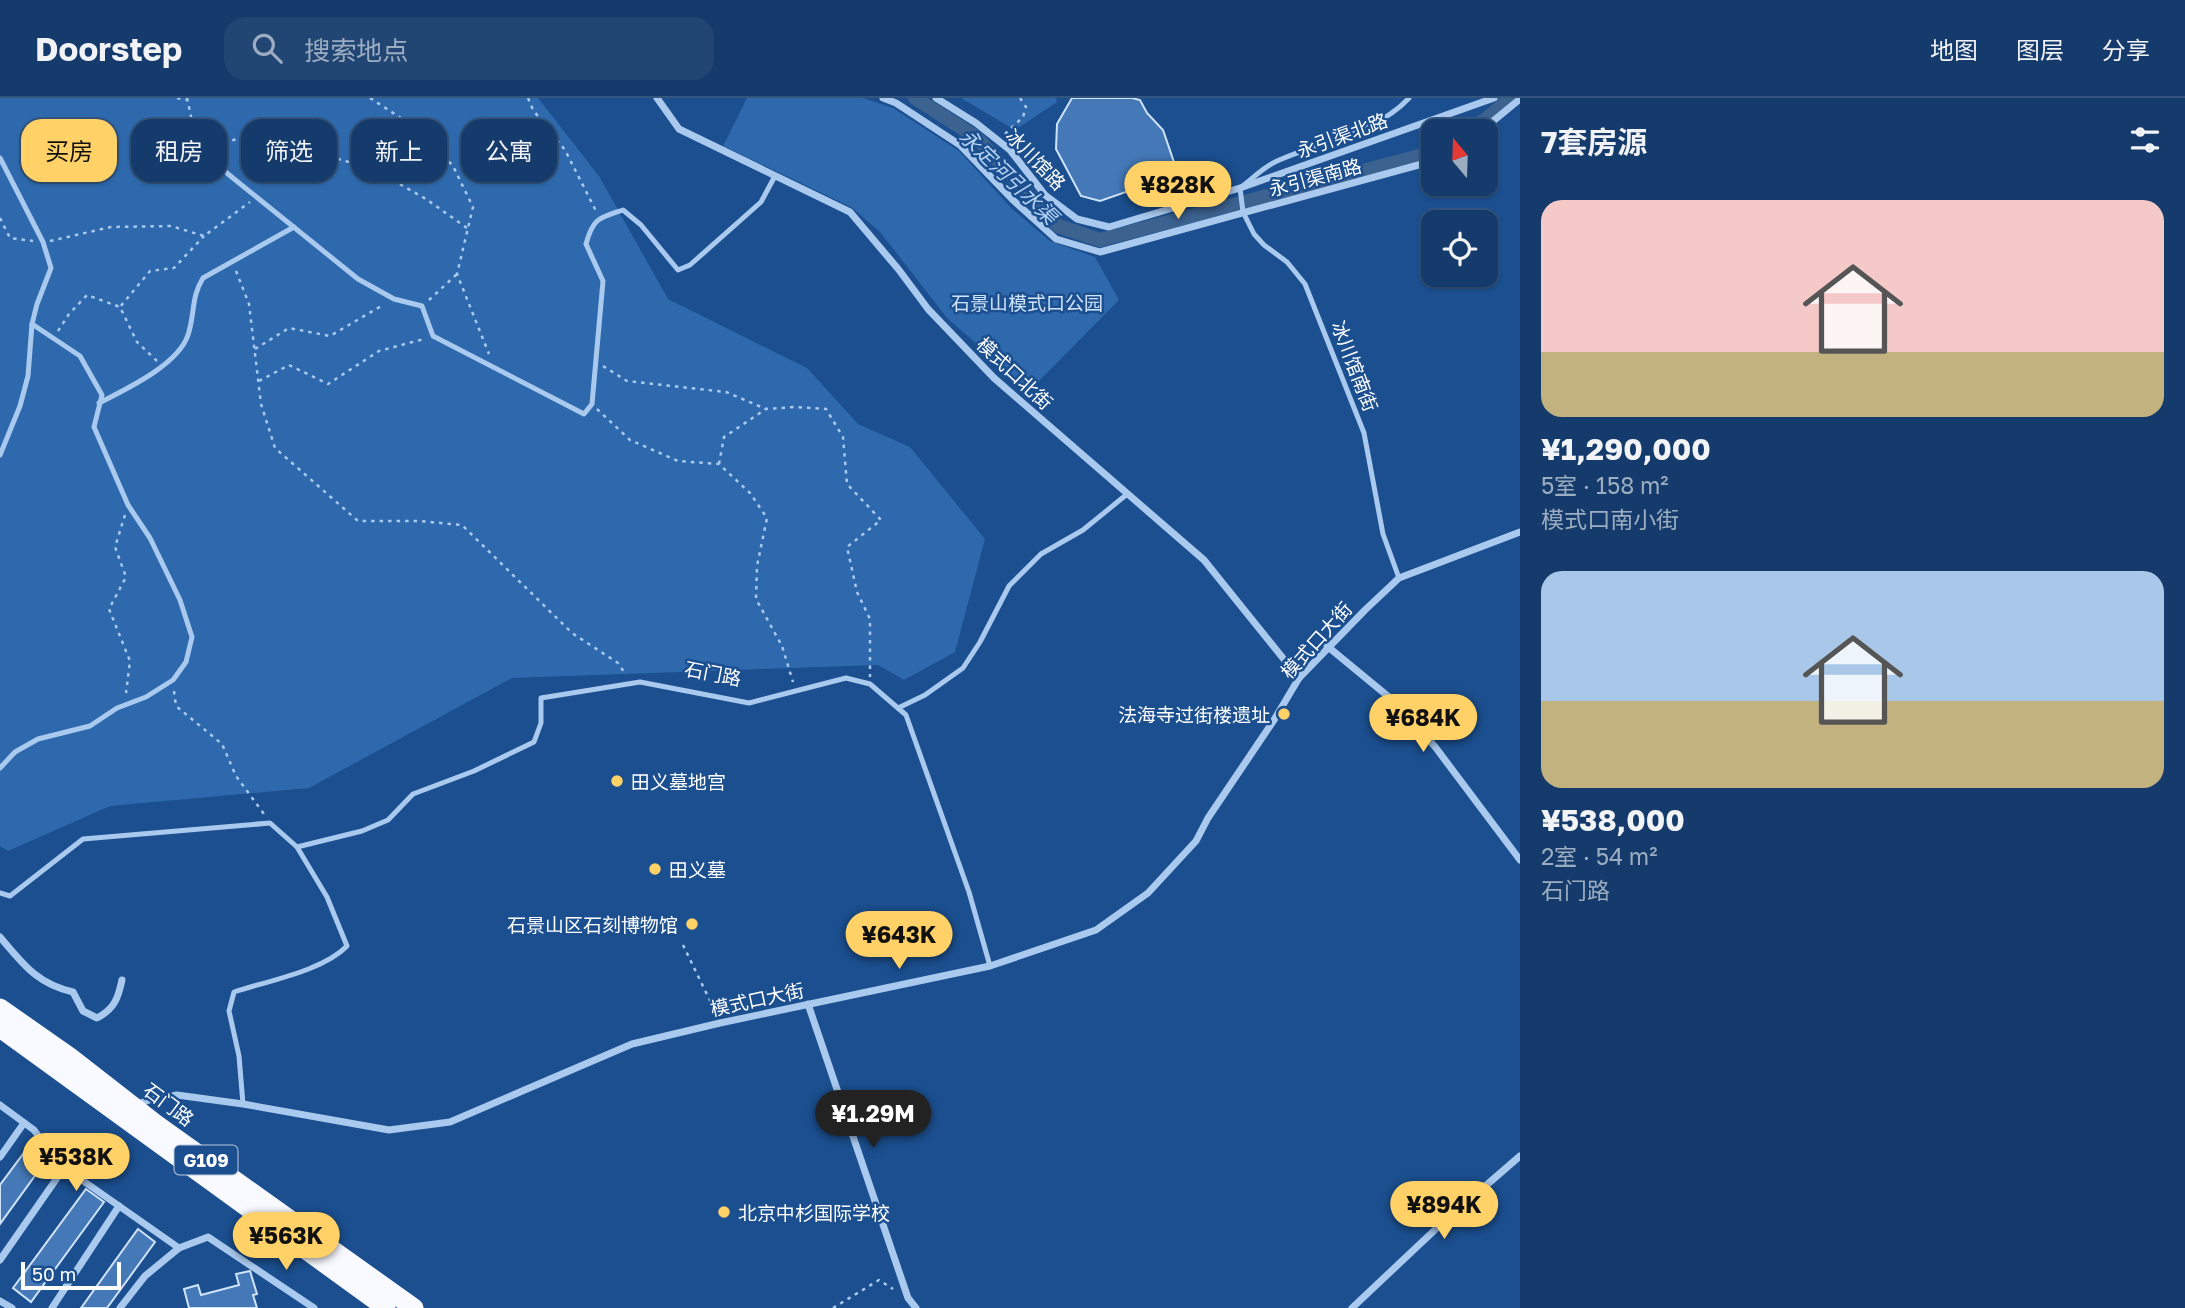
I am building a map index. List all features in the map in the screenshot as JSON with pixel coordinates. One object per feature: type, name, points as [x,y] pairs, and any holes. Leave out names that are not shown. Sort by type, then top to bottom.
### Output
[{"type":"highway","name":"石门路","points":[[0,1008],[156,1125],[414,1308]]},
{"type":"highway","name":"石门路","points":[[0,1028],[386,1308]]},
{"type":"street","name":"模式口北街","points":[[657,98],[679,130],[850,212],[928,309],[994,378],[1203,560],[1299,678]]},
{"type":"street","name":"永引渠南路","points":[[883,98],[896,103],[960,145],[1014,201],[1056,239],[1100,252],[1421,164]]},
{"type":"street","name":"冰川馆路","points":[[936,98],[1010,150],[1045,195],[1077,219],[1109,227],[1240,188]]},
{"type":"street","name":"永引渠北路","points":[[1240,188],[1494,98]]},
{"type":"street","points":[[1496,119],[1520,99]]},
{"type":"street","name":"模式口大街","points":[[133,1106],[177,1095],[389,1130],[450,1122],[632,1044],[990,966],[1096,930],[1148,893],[1196,842],[1208,818],[1299,678],[1327,646],[1399,578],[1520,532]]},
{"type":"street","points":[[1327,646],[1401,707],[1436,748],[1519,857]]},
{"type":"street","points":[[0,937],[33,976],[73,992],[83,1011],[97,1018],[109,1012],[117,1000],[122,980]]},
{"type":"street","points":[[808,1004],[908,1298],[916,1308]]},
{"type":"street","points":[[0,1105],[34,1130],[64,1168],[179,1248]]},
{"type":"street","points":[[0,1157],[24,1123]]},
{"type":"street","points":[[1352,1308],[1438,1227],[1520,1156]]},
{"type":"street","points":[[0,1260],[64,1168]]},
{"type":"street","points":[[52,1308],[119,1206]]},
{"type":"street","points":[[120,1308],[145,1276],[179,1248],[208,1237],[314,1308]]},
{"type":"street","points":[[0,1301],[12,1308]]},
{"type":"lane","points":[[1240,188],[1272,163],[1367,129],[1409,98]]},
{"type":"lane","points":[[0,158],[43,242],[51,268],[32,324],[28,376],[20,406],[0,455]]},
{"type":"lane","points":[[227,173],[358,279],[394,299],[422,306],[433,336],[584,414],[592,404],[603,281],[586,244],[591,227],[599,218],[623,210],[641,225],[678,270],[690,265],[761,202],[775,177]]},
{"type":"lane","name":"冰川馆南街","points":[[1240,188],[1243,212],[1254,234],[1287,262],[1305,284],[1364,433],[1383,534],[1399,578]]},
{"type":"lane","points":[[99,403],[173,358],[188,336],[196,290],[203,278],[294,227]]},
{"type":"lane","points":[[0,768],[15,752],[38,738],[90,726],[125,704],[146,697],[173,680],[186,662],[192,637],[174,588],[150,538],[128,505],[94,427],[102,395],[80,356],[32,324]]},
{"type":"lane","points":[[898,708],[925,695],[963,668],[980,642],[1009,586],[1041,554],[1083,530],[1126,495]]},
{"type":"lane","name":"石门路","points":[[297,847],[362,831],[379,824],[388,820],[414,794],[474,771],[534,742],[541,723],[541,698],[640,682],[749,703],[846,678],[870,684]]},
{"type":"lane","points":[[870,684],[906,715],[969,891],[990,966]]},
{"type":"lane","points":[[0,894],[10,896],[83,839],[270,823],[297,847],[327,897],[347,946],[339,954],[303,970],[234,992],[229,1011],[239,1056],[243,1104]]},
{"type":"path","points":[[177,98],[186,99],[191,119]]},
{"type":"path","points":[[370,98],[418,130],[453,166],[473,207],[457,274],[495,368]]},
{"type":"path","points":[[528,98],[533,110],[565,150],[599,218]]},
{"type":"path","points":[[998,141],[1023,117],[1026,107],[1020,98]]},
{"type":"path","points":[[227,143],[248,132],[373,169],[426,199],[467,229]]},
{"type":"path","points":[[120,307],[150,271],[174,268],[204,236],[257,197]]},
{"type":"path","points":[[0,218],[10,238],[43,242],[111,227],[171,226],[204,236]]},
{"type":"path","points":[[232,262],[249,304],[261,404],[275,448],[359,521],[419,521],[462,525],[572,633],[618,663],[631,684]]},
{"type":"path","points":[[422,306],[457,274]]},
{"type":"path","points":[[53,338],[69,314],[87,295],[120,307],[136,342],[162,365]]},
{"type":"path","points":[[255,349],[289,328],[330,336],[394,299]]},
{"type":"path","points":[[259,381],[289,365],[328,384],[379,351],[433,336]]},
{"type":"path","points":[[596,362],[627,381],[726,392],[766,409],[826,409],[843,437],[847,484],[881,520],[847,547],[857,592],[870,619],[870,684]]},
{"type":"path","points":[[592,404],[630,440],[678,461],[719,464],[750,493],[767,518],[757,566],[756,599],[782,646],[796,691]]},
{"type":"path","points":[[719,464],[724,437],[766,409]]},
{"type":"path","points":[[125,704],[130,661],[109,609],[126,577],[115,547],[128,505]]},
{"type":"path","points":[[173,680],[176,706],[222,744],[236,776],[270,823]]},
{"type":"path","points":[[683,944],[720,1023]]},
{"type":"path","points":[[833,1308],[879,1280],[908,1298]]},
{"type":"green space","points":[[0,98],[538,98],[554,119],[461,119],[461,182],[557,182],[557,122],[599,176],[668,299],[807,368],[858,424],[910,447],[985,539],[955,652],[904,680],[878,665],[512,678],[309,788],[110,806],[8,851],[0,846]]},
{"type":"green space","name":"石景山模式口公园","points":[[747,98],[863,98],[893,108],[959,151],[1012,209],[1050,241],[1095,257],[1119,300],[1030,390],[948,319],[880,232],[851,207],[723,146]]},
{"type":"green space","points":[[961,98],[1056,98],[1057,102],[1015,130]]},
{"type":"building","points":[[1072,98],[1140,100],[1147,113],[1163,130],[1178,174],[1100,201],[1081,196],[1056,149],[1057,124]]},
{"type":"building","points":[[32,1142],[50,1155],[0,1224],[0,1185]]},
{"type":"building","points":[[86,1189],[104,1202],[31,1302],[13,1288]]},
{"type":"building","points":[[138,1229],[155,1242],[107,1308],[81,1308]]},
{"type":"building","points":[[250,1271],[257,1294],[253,1295],[257,1308],[189,1308],[184,1289],[198,1285],[201,1295],[239,1285],[236,1274]]},
{"type":"waterway","name":"永定河引水渠","points":[[915,98],[976,137],[1058,226],[1100,240],[1421,156]]},
{"type":"waterway","name":"永定河引水渠","points":[[1486,119],[1511,98]]},
{"type":"place","name":"法海寺过街楼遗址","points":[[1284,714]]},
{"type":"place","name":"田义墓地宫","points":[[617,781]]},
{"type":"place","name":"田义墓","points":[[655,869]]},
{"type":"place","name":"石景山区石刻博物馆","points":[[692,924]]},
{"type":"place","name":"北京中杉国际学校","points":[[724,1212]]}]
